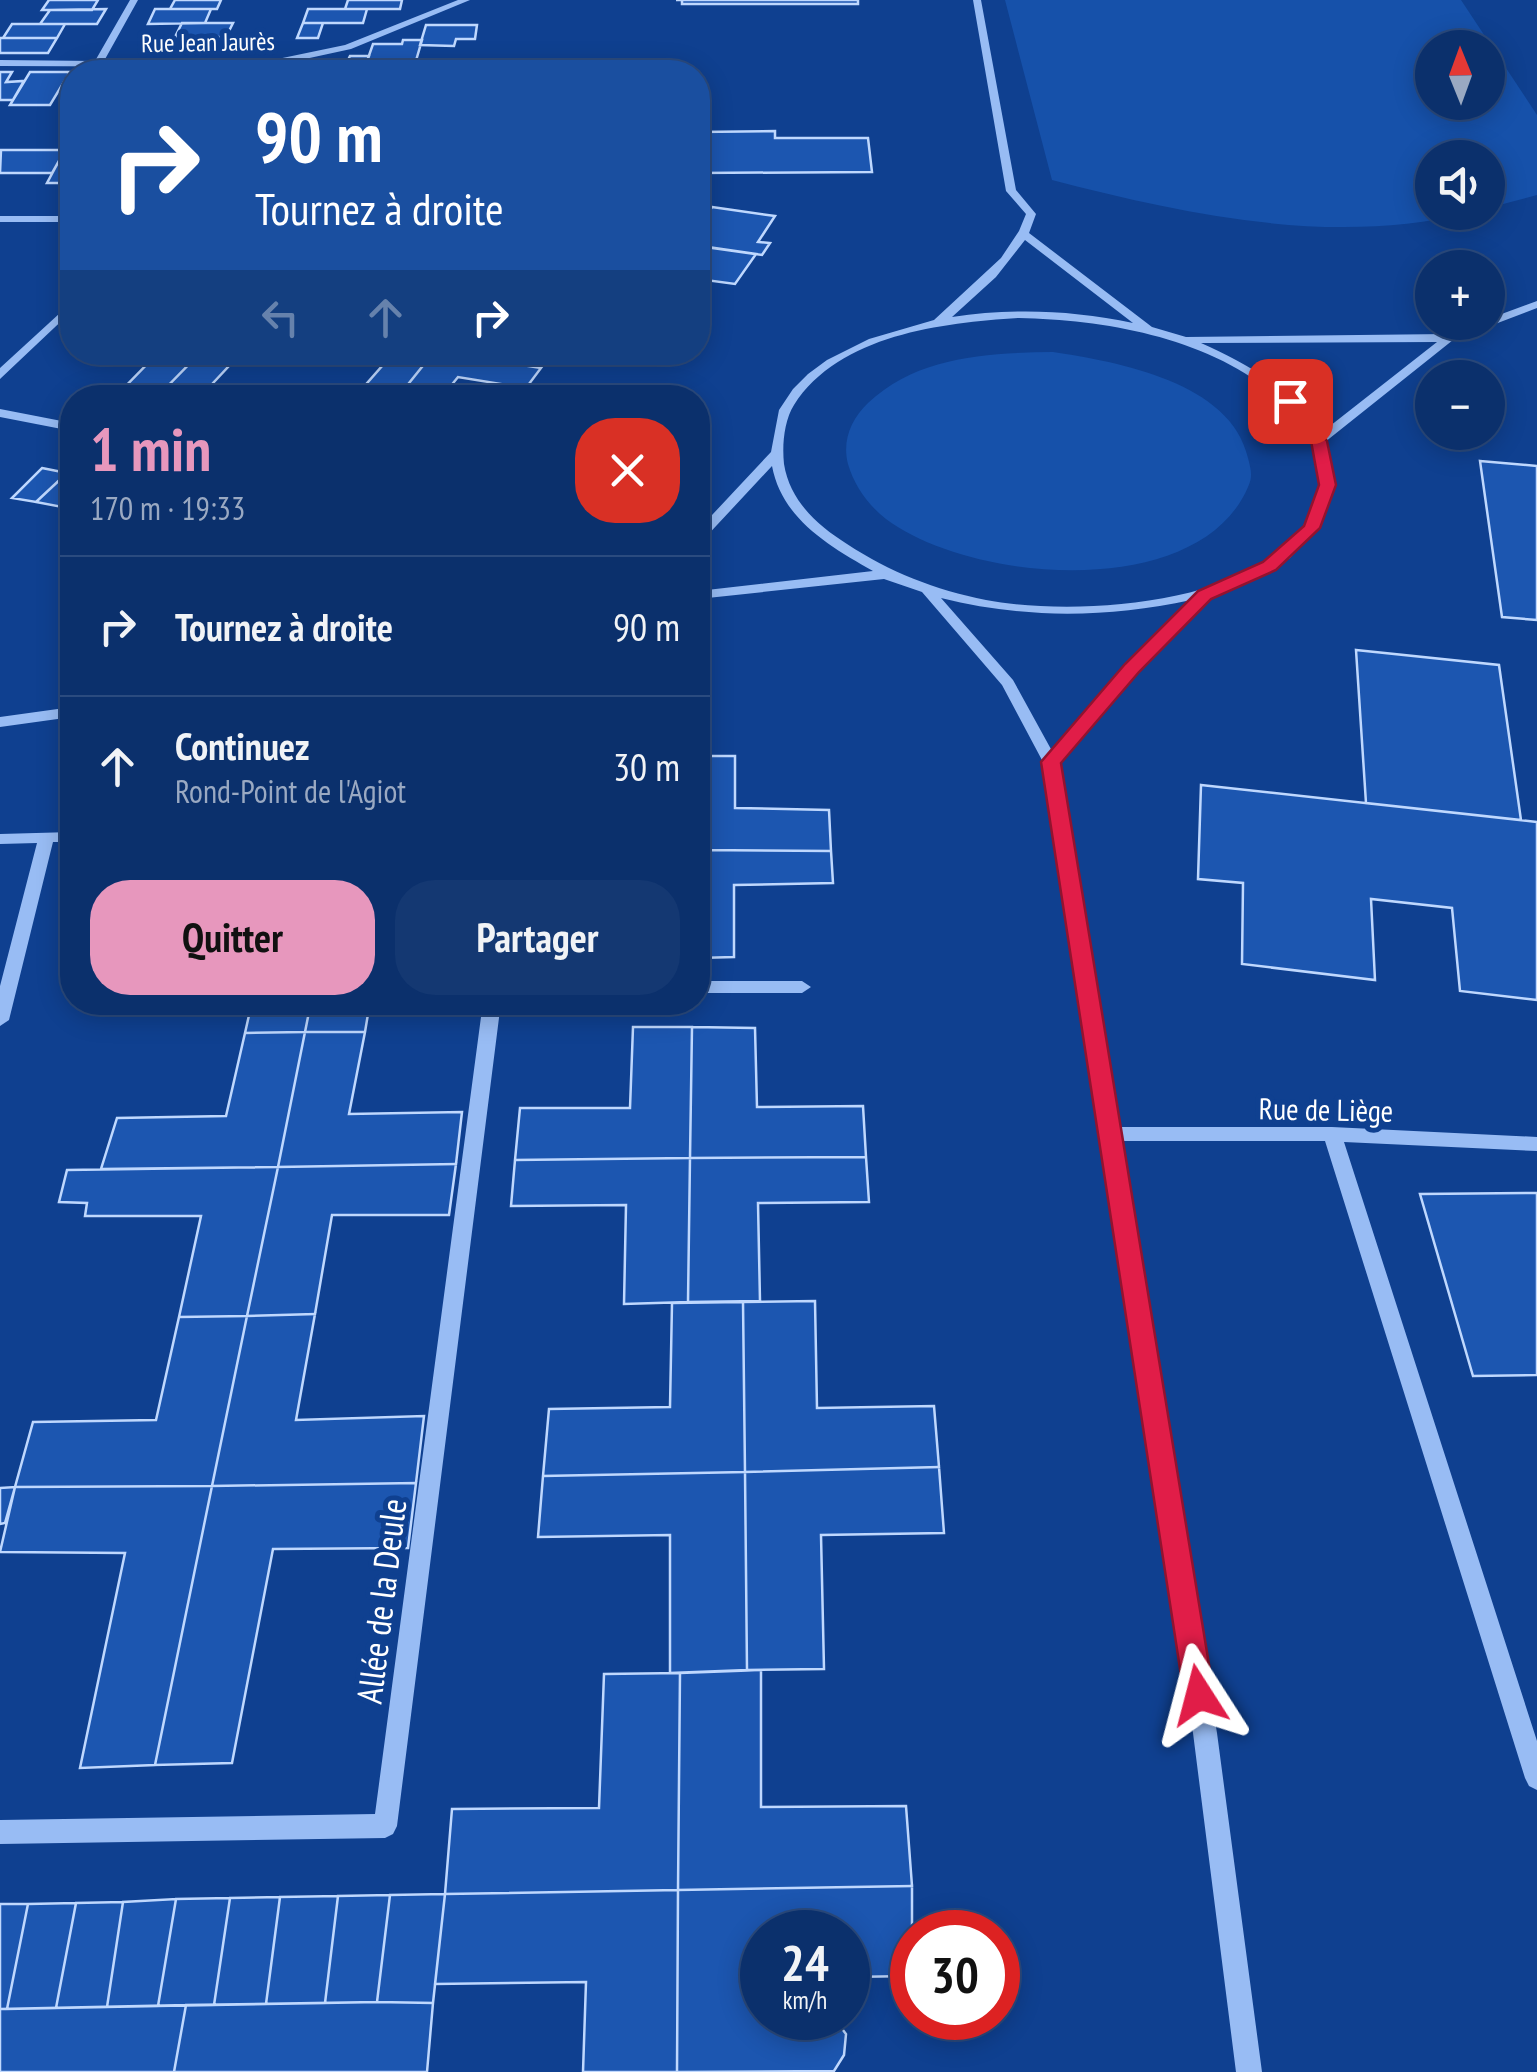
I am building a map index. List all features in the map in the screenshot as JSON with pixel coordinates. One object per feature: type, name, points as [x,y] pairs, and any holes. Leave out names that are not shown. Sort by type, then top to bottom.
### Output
[{"type":"street","points":[[100,60],[134,0]]},
{"type":"street","name":"Rue Jean Jaurès","points":[[287,60],[348,47],[466,0]]},
{"type":"street","points":[[938,323],[981,286],[1025,234],[1031,214],[1012,190],[977,0]]},
{"type":"street","name":"Rue Jean Jaurès","points":[[0,64],[60,64]]},
{"type":"street","points":[[0,219],[60,220]]},
{"type":"street","points":[[1025,234],[1151,331]]},
{"type":"street","points":[[1505,316],[1537,304]]},
{"type":"street","points":[[1008,316],[1062,318],[1151,331],[1182,340],[1242,367],[1290,401],[1319,441],[1328,485],[1312,528],[1269,566],[1204,595],[1116,611],[1019,609],[927,590],[889,575],[828,540],[790,498],[775,455],[784,410],[818,372],[871,342],[938,323],[1008,316]]},
{"type":"street","points":[[0,375],[60,317]]},
{"type":"street","points":[[1182,340],[1415,338]]},
{"type":"street","points":[[1319,441],[1446,340]]},
{"type":"street","points":[[0,413],[60,425]]},
{"type":"street","points":[[710,524],[775,455]]},
{"type":"street","points":[[710,594],[889,575]]},
{"type":"street","points":[[927,590],[1008,682],[1050,762],[1113,1134],[1205,1732],[1248,2072]]},
{"type":"street","points":[[1050,762],[1132,668],[1204,595]]},
{"type":"street","points":[[0,722],[60,714]]},
{"type":"street","points":[[0,840],[60,837]]},
{"type":"street","points":[[0,1020],[46,838]]},
{"type":"street","points":[[710,986],[802,986]]},
{"type":"street","name":"Allée de la Deule","points":[[0,1832],[384,1826],[490,1015]]},
{"type":"street","name":"Rue de Liège","points":[[1113,1134],[1332,1134],[1537,1144]]},
{"type":"street","points":[[1332,1134],[1537,1778]]},
{"type":"shaded area","points":[[1005,0],[1461,0],[1481,30],[1415,30],[1415,120],[1505,120],[1505,67],[1537,115],[1537,195],[1505,203],[1505,140],[1415,140],[1415,222],[1312,226],[1207,215],[1052,180]]},
{"type":"shaded area","points":[[1053,352],[1108,362],[1168,380],[1220,411],[1237,432],[1251,473],[1248,487],[1222,524],[1183,550],[1134,565],[1080,570],[1025,567],[972,557],[924,541],[886,519],[868,501],[851,472],[846,447],[853,423],[868,403],[888,387],[931,366],[979,356]]},
{"type":"building","points":[[49,0],[98,0],[92,10],[42,10]]},
{"type":"building","points":[[175,0],[221,0],[217,9],[170,9]]},
{"type":"building","points":[[348,0],[402,0],[400,9],[345,9]]},
{"type":"building","points":[[682,0],[858,0],[858,4],[682,4]]},
{"type":"building","points":[[106,9],[97,24],[40,24],[50,10]]},
{"type":"building","points":[[155,9],[211,9],[205,23],[148,24]]},
{"type":"building","points":[[308,9],[367,9],[363,23],[303,23]]},
{"type":"building","points":[[182,23],[233,23],[226,37],[175,37]]},
{"type":"building","points":[[303,23],[323,23],[318,38],[297,38]]},
{"type":"building","points":[[12,24],[65,24],[57,38],[3,38]]},
{"type":"building","points":[[426,25],[477,25],[475,39],[456,39],[454,46],[420,45]]},
{"type":"building","points":[[175,37],[234,37],[227,52],[168,52]]},
{"type":"building","points":[[0,38],[57,38],[48,53],[0,53]]},
{"type":"building","points":[[403,40],[422,40],[416,60],[367,60],[373,44],[402,44]]},
{"type":"building","points":[[350,56],[369,56],[368,60],[348,60]]},
{"type":"building","points":[[0,72],[12,72],[6,82],[24,81],[13,100],[0,100]]},
{"type":"building","points":[[30,72],[60,72],[60,88],[50,105],[10,105]]},
{"type":"building","points":[[775,131],[775,138],[868,138],[872,172],[710,173],[710,132]]},
{"type":"building","points":[[1,150],[60,150],[52,173],[0,173]]},
{"type":"building","points":[[60,159],[60,183],[47,183]]},
{"type":"building","points":[[712,207],[775,216],[758,242],[770,243],[762,255],[710,248]]},
{"type":"building","points":[[710,247],[756,254],[735,284],[710,281]]},
{"type":"building","points":[[146,365],[188,365],[169,385],[127,385]]},
{"type":"building","points":[[188,365],[230,365],[211,385],[169,385]]},
{"type":"building","points":[[376,365],[424,365],[407,385],[365,385],[382,366]]},
{"type":"building","points":[[424,365],[541,368],[528,385],[458,377],[452,385],[407,385]]},
{"type":"building","points":[[1480,461],[1537,466],[1537,620],[1502,617]]},
{"type":"building","points":[[42,468],[60,472],[60,480],[36,502],[12,498]]},
{"type":"building","points":[[60,480],[60,507],[36,502]]},
{"type":"building","points":[[1356,650],[1499,665],[1521,820],[1366,803]]},
{"type":"building","points":[[710,756],[735,756],[735,808],[829,810],[831,851],[710,850]]},
{"type":"building","points":[[1201,785],[1537,822],[1537,1000],[1460,991],[1452,908],[1371,899],[1375,980],[1242,964],[1243,883],[1198,879]]},
{"type":"building","points":[[710,850],[831,851],[833,883],[734,885],[734,957],[710,958]]},
{"type":"building","points":[[249,1015],[308,1015],[305,1032],[245,1033]]},
{"type":"building","points":[[308,1015],[368,1015],[365,1032],[305,1032]]},
{"type":"building","points":[[633,1027],[692,1027],[690,1158],[515,1160],[520,1108],[630,1108]]},
{"type":"building","points":[[692,1027],[755,1028],[757,1107],[863,1106],[866,1157],[690,1158]]},
{"type":"building","points":[[305,1032],[278,1167],[101,1169],[117,1118],[226,1116],[245,1033]]},
{"type":"building","points":[[305,1032],[365,1032],[349,1114],[462,1112],[456,1164],[278,1167]]},
{"type":"building","points":[[866,1157],[869,1202],[758,1203],[760,1301],[688,1302],[690,1158]]},
{"type":"building","points":[[690,1158],[688,1302],[624,1304],[626,1205],[511,1206],[515,1160]]},
{"type":"building","points":[[456,1164],[449,1215],[332,1215],[315,1314],[247,1316],[278,1167]]},
{"type":"building","points":[[278,1167],[247,1316],[179,1317],[201,1216],[85,1216],[87,1203],[59,1202],[67,1170]]},
{"type":"building","points":[[1537,1193],[1537,1375],[1473,1376],[1420,1194]]},
{"type":"building","points":[[815,1301],[817,1408],[934,1406],[939,1467],[745,1472],[743,1302]]},
{"type":"building","points":[[743,1302],[745,1472],[543,1476],[549,1409],[670,1407],[672,1303]]},
{"type":"building","points":[[315,1314],[296,1420],[424,1416],[416,1483],[212,1486],[247,1316]]},
{"type":"building","points":[[247,1316],[212,1486],[15,1487],[33,1422],[156,1420],[179,1317]]},
{"type":"building","points":[[939,1467],[944,1533],[821,1535],[824,1669],[747,1670],[745,1472]]},
{"type":"building","points":[[745,1472],[747,1670],[670,1673],[670,1535],[538,1537],[543,1476]]},
{"type":"building","points":[[416,1483],[408,1548],[273,1549],[232,1763],[155,1765],[212,1486]]},
{"type":"building","points":[[212,1486],[155,1765],[80,1768],[125,1553],[0,1552],[15,1487]]},
{"type":"building","points":[[15,1487],[5,1523],[0,1524],[0,1488]]},
{"type":"building","points":[[761,1670],[761,1807],[906,1806],[912,1886],[678,1890],[680,1673]]},
{"type":"building","points":[[680,1673],[678,1890],[445,1894],[452,1809],[599,1808],[604,1674]]},
{"type":"building","points":[[912,1886],[912,1910],[890,1910],[890,1976],[870,1977],[870,1910],[740,1910],[740,2040],[845,2040],[844,2055],[834,2071],[677,2072],[678,1890]]},
{"type":"building","points":[[678,1890],[677,2072],[583,2072],[586,1982],[435,1984],[445,1894]]},
{"type":"building","points":[[445,1894],[433,2003],[377,2002],[390,1895]]},
{"type":"building","points":[[390,1895],[377,2002],[325,2003],[338,1896]]},
{"type":"building","points":[[338,1896],[325,2003],[266,2004],[280,1897]]},
{"type":"building","points":[[280,1897],[266,2004],[214,2005],[230,1898]]},
{"type":"building","points":[[230,1898],[214,2005],[158,2006],[176,1899]]},
{"type":"building","points":[[176,1899],[158,2006],[107,2007],[123,1902]]},
{"type":"building","points":[[123,1902],[107,2007],[56,2008],[76,1903]]},
{"type":"building","points":[[76,1903],[56,2008],[7,2009],[28,1904]]},
{"type":"building","points":[[0,1904],[28,1904],[7,2009],[0,2009]]},
{"type":"building","points":[[433,2003],[427,2072],[174,2072],[186,2005]]},
{"type":"building","points":[[186,2005],[174,2072],[0,2072],[0,2009]]},
{"type":"route","points":[[1199,1695],[1113,1134],[1050,762],[1132,668],[1204,595],[1269,566],[1312,528],[1328,485],[1319,441],[1290,401]]}]
